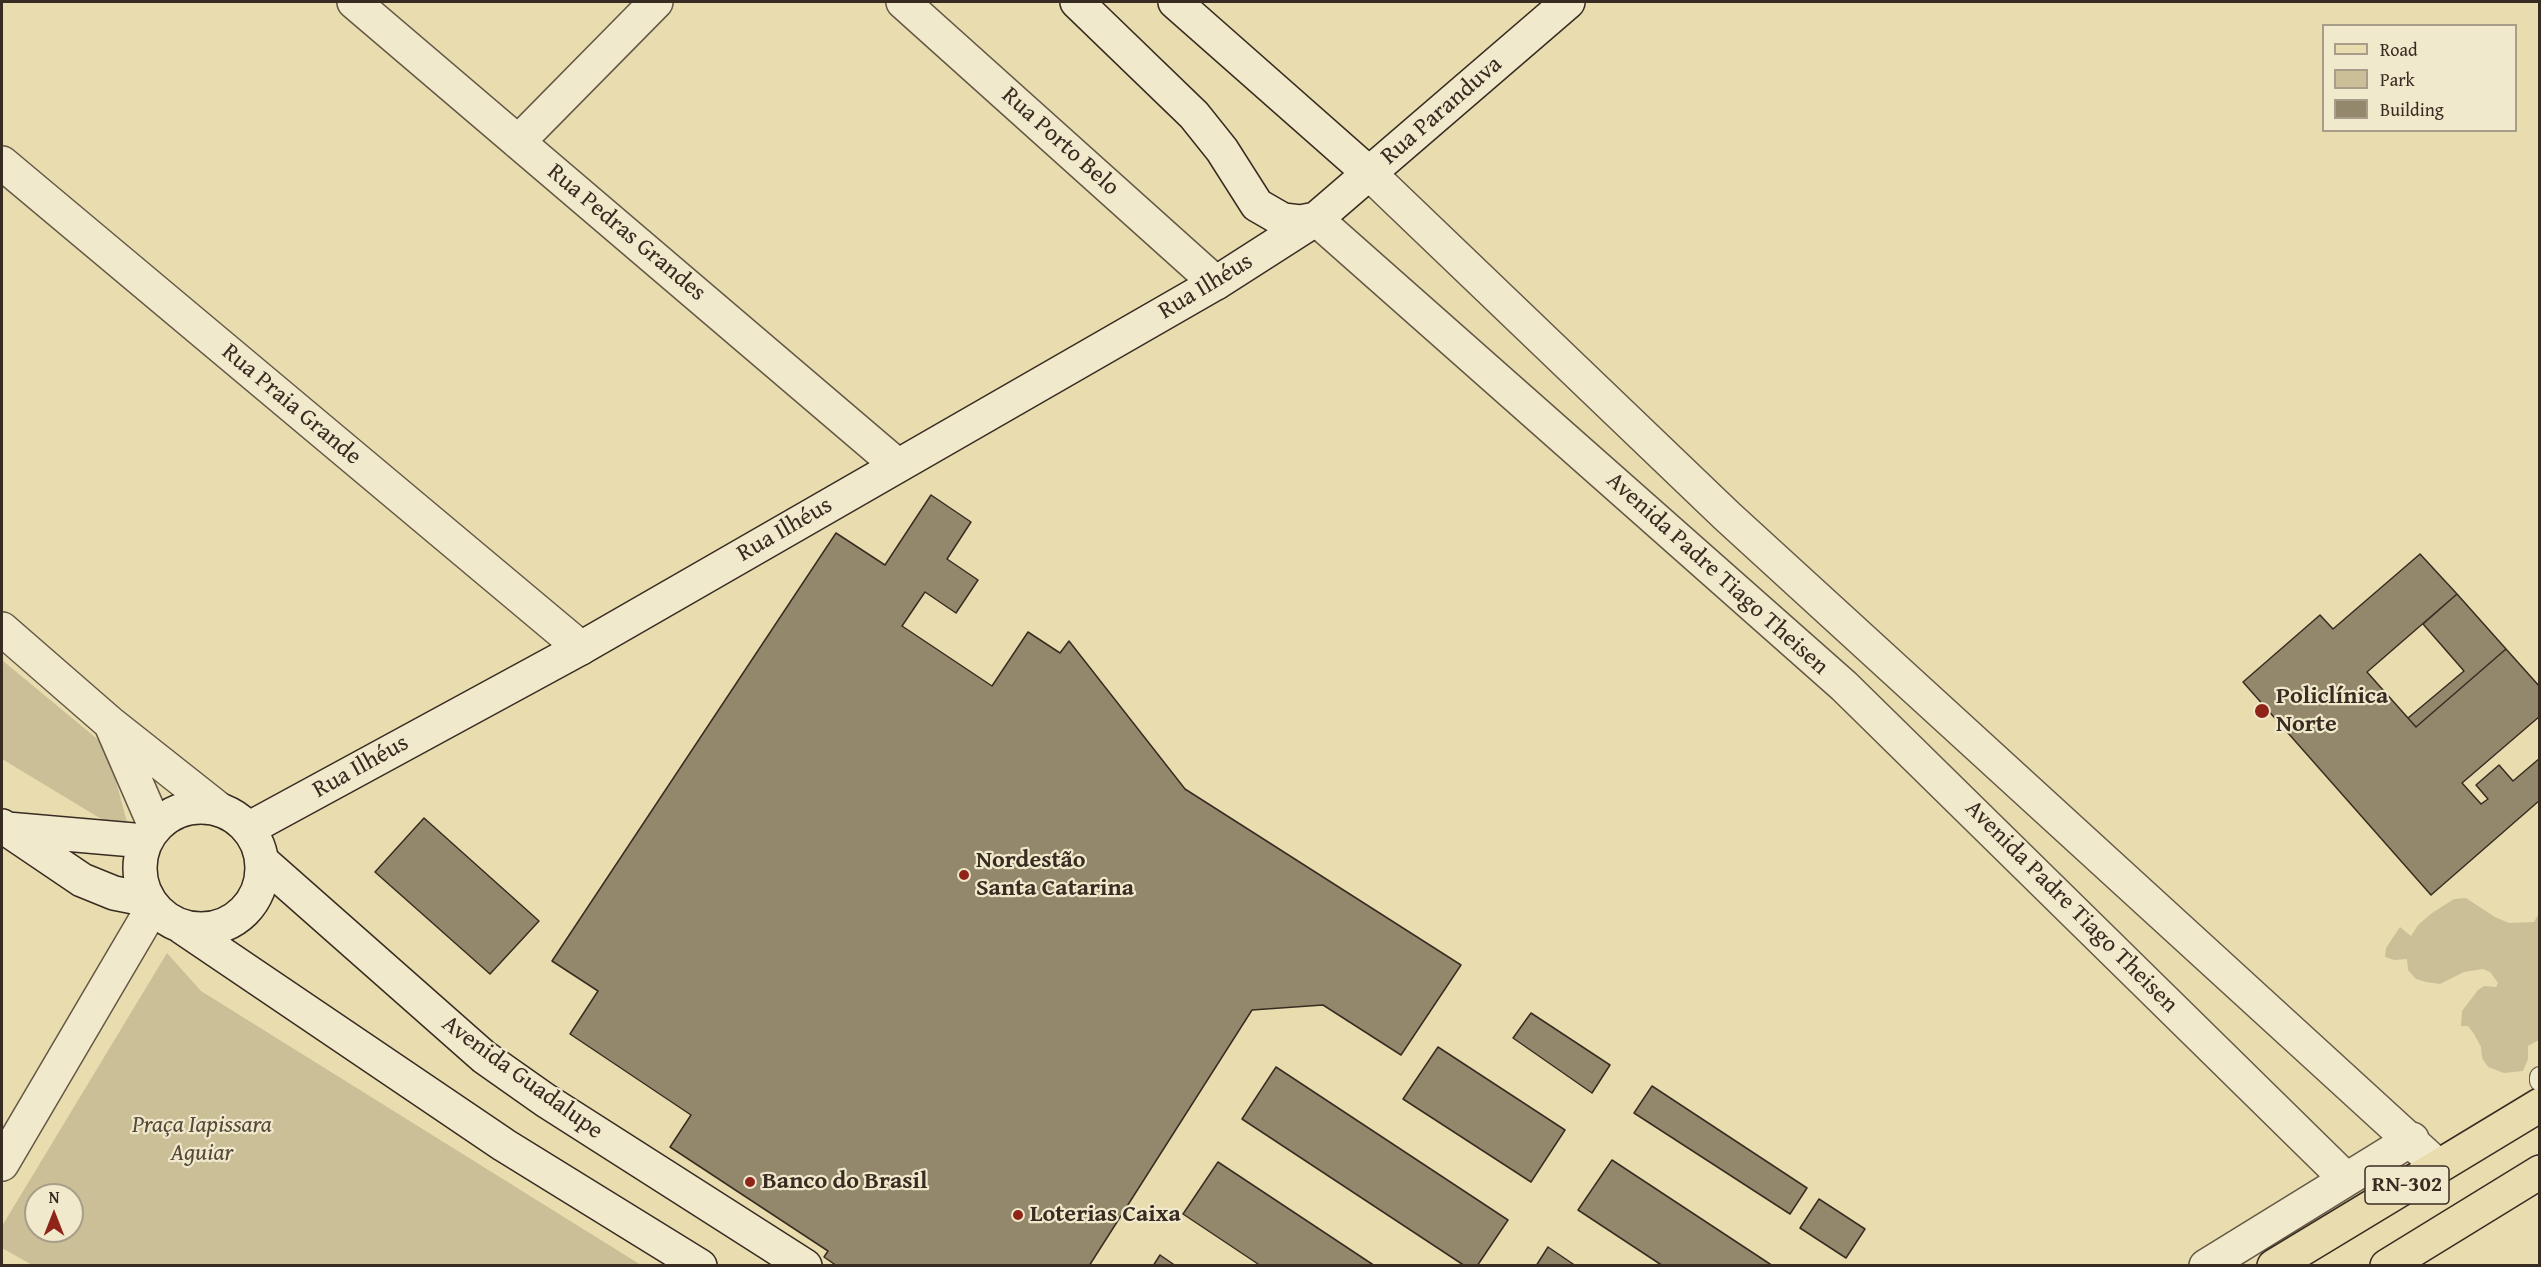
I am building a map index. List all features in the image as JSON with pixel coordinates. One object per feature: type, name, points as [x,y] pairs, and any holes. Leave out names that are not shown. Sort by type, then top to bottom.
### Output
[{"type":"main road","name":"RN-302","points":[[2274,1266],[2540,1105]]},
{"type":"main road","name":"RN-302","points":[[2402,1262],[2540,1172]]},
{"type":"street","name":"Rua Pedras Grandes","points":[[354,2],[897,465]]},
{"type":"street","points":[[518,142],[656,2]]},
{"type":"street","name":"Rua Porto Belo","points":[[903,2],[1216,283]]},
{"type":"street","points":[[1077,2],[1194,115],[1222,150],[1257,205],[1283,219],[1300,222],[1316,219]]},
{"type":"street","name":"Avenida Padre Tiago Theisen","points":[[1175,2],[1370,174],[1727,516],[2412,1139],[2438,1166]]},
{"type":"street","name":"Rua Paranduva","points":[[1316,219],[1568,2]]},
{"type":"street","name":"Rua Praia Grande","points":[[2,163],[581,648]]},
{"type":"street","name":"Rua Ilhéus","points":[[248,829],[581,648],[1216,283],[1316,219]]},
{"type":"street","name":"Avenida Padre Tiago Theisen","points":[[1316,219],[1844,686],[2345,1178]]},
{"type":"street","points":[[2,629],[110,723],[220,810]]},
{"type":"street","points":[[110,723],[150,834]]},
{"type":"street","points":[[182,927],[199,929],[216,927],[233,921],[256,895],[262,878],[262,861],[257,842],[236,817],[220,810],[202,807],[184,808],[168,815],[150,834],[140,858],[139,875],[151,903],[166,919],[182,927],[504,1145],[700,1266]]},
{"type":"street","points":[[4,827],[150,834]]},
{"type":"street","points":[[4,827],[82,880],[114,893],[151,903]]},
{"type":"street","name":"Avenida Guadalupe","points":[[262,861],[484,1057],[555,1106],[805,1266]]},
{"type":"street","points":[[2,1164],[151,903]]},
{"type":"street","points":[[2206,1266],[2345,1178],[2412,1139]]},
{"type":"green space","points":[[2,660],[107,747],[131,837],[2,759]]},
{"type":"green space","points":[[2466,898],[2495,917],[2509,923],[2534,922],[2539,913],[2539,1040],[2528,1046],[2528,1059],[2523,1071],[2504,1073],[2488,1067],[2482,1058],[2481,1047],[2474,1034],[2468,1026],[2461,1026],[2462,1011],[2478,990],[2484,986],[2496,987],[2498,983],[2490,972],[2483,969],[2464,972],[2440,984],[2426,982],[2416,979],[2408,970],[2407,959],[2394,960],[2385,957],[2386,948],[2400,927],[2411,936],[2418,925],[2432,913],[2454,899]]},
{"type":"green space","name":"Praça Iapissara Aguiar","points":[[167,953],[201,991],[641,1265],[34,1266],[2,1248],[2,1226],[24,1190],[24,1243],[84,1243],[84,1183],[28,1183]]},
{"type":"building","name":"Nordestão Santa Catarina","points":[[931,495],[971,522],[947,559],[978,580],[956,613],[925,592],[902,626],[992,686],[1028,632],[1060,653],[1069,641],[1185,789],[1461,965],[1401,1055],[1323,1005],[1252,1010],[1089,1266],[837,1266],[824,1257],[828,1251],[670,1147],[691,1115],[570,1034],[598,991],[552,961],[836,533],[885,565]]},
{"type":"building","points":[[2420,554],[2457,594],[2367,672],[2416,727],[2506,649],[2540,687],[2540,716],[2462,783],[2481,804],[2488,799],[2476,785],[2499,765],[2513,781],[2540,758],[2540,800],[2431,895],[2243,682],[2320,615],[2333,629]]},
{"type":"building","points":[[2457,594],[2506,649],[2416,727],[2408,718],[2464,671],[2423,624]]},
{"type":"building","points":[[424,818],[539,921],[490,974],[375,872]]},
{"type":"building","points":[[1531,1013],[1610,1065],[1592,1093],[1513,1038]]},
{"type":"building","points":[[1438,1047],[1565,1130],[1531,1182],[1403,1099]]},
{"type":"building","points":[[1276,1067],[1508,1220],[1477,1266],[1465,1266],[1242,1119]]},
{"type":"building","points":[[1652,1086],[1807,1188],[1790,1214],[1634,1113]]},
{"type":"building","points":[[1612,1160],[1773,1266],[1663,1266],[1578,1210]]},
{"type":"building","points":[[1218,1162],[1375,1266],[1261,1266],[1183,1214]]},
{"type":"building","points":[[1819,1199],[1865,1229],[1846,1258],[1800,1228]]},
{"type":"building","points":[[1548,1247],[1576,1266],[1536,1266]]},
{"type":"building","points":[[1160,1255],[1176,1266],[1153,1266]]},
{"type":"place","name":"Policlínica Norte","points":[[2262,711]]},
{"type":"place","name":"Nordestão Santa Catarina","points":[[964,875]]},
{"type":"place","name":"Banco do Brasil","points":[[750,1182]]},
{"type":"place","name":"Loterias Caixa","points":[[1018,1215]]}]
